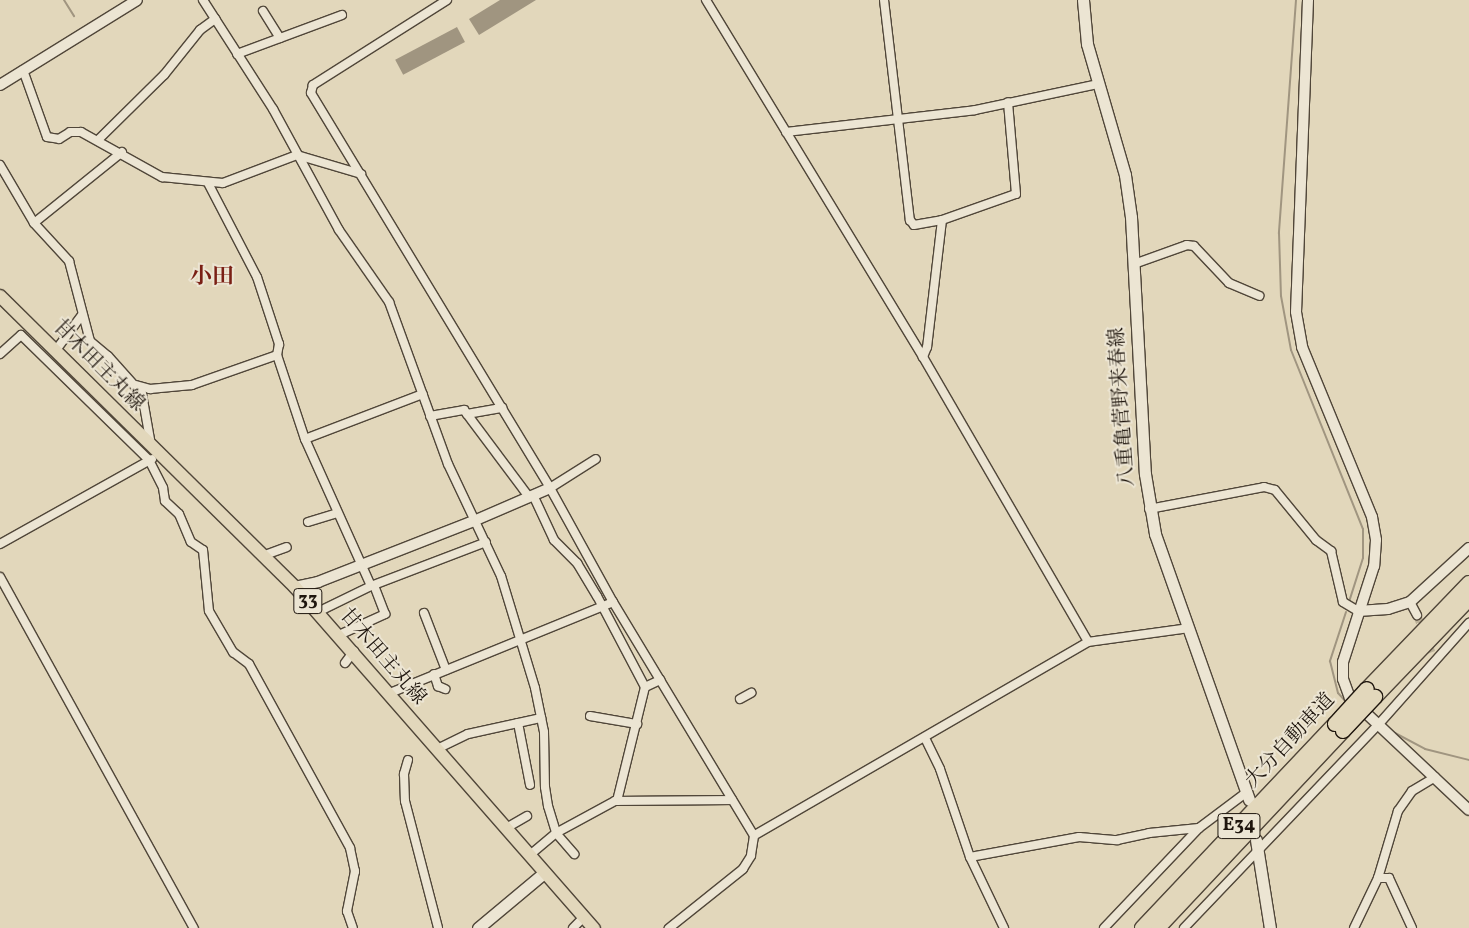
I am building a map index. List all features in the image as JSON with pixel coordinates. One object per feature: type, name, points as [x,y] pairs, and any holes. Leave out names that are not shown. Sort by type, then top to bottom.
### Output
[{"type":"highway","name":"大分自動車道","points":[[1142,928],[1339,727],[1469,583]]},
{"type":"highway","name":"大分自動車道","points":[[1371,693],[1469,599]]},
{"type":"highway","name":"大分自動車道","points":[[1158,928],[1339,727]]},
{"type":"main road","name":"八重亀菅野来春線","points":[[1082,0],[1086,44],[1125,175],[1134,264],[1139,387],[1150,509],[1155,534],[1248,796]]},
{"type":"main road","name":"甘木田主丸線","points":[[0,296],[56,350],[153,453],[295,586],[354,651],[436,749],[508,827],[594,928]]},
{"type":"main road","points":[[1257,845],[1270,928]]},
{"type":"main road","points":[[478,928],[545,872]]},
{"type":"street","points":[[0,85],[137,0]]},
{"type":"street","points":[[203,0],[273,109],[339,230],[389,302],[448,464],[502,576],[541,718],[546,755],[545,787],[556,833],[574,854]]},
{"type":"street","points":[[446,0],[313,85],[311,93],[550,488],[632,633],[754,836],[750,856],[743,869],[669,928]]},
{"type":"street","points":[[706,0],[923,357],[1088,642]]},
{"type":"street","points":[[884,0],[910,220],[914,224],[942,220],[1016,194],[1008,102]]},
{"type":"street","points":[[1308,0],[1296,312],[1302,347],[1372,517],[1376,540],[1374,566],[1342,662],[1343,679],[1350,698],[1469,810]]},
{"type":"street","points":[[263,11],[280,38]]},
{"type":"street","points":[[237,54],[342,15]]},
{"type":"street","points":[[98,140],[164,75],[200,30],[215,19]]},
{"type":"street","points":[[23,70],[48,137],[59,139],[75,131],[122,152],[162,177],[208,183],[234,181],[297,155],[361,174]]},
{"type":"street","points":[[786,132],[974,110],[1098,84]]},
{"type":"street","points":[[34,224],[122,152]]},
{"type":"street","points":[[0,164],[34,224],[69,261],[90,341],[136,385],[145,404],[153,453],[165,501],[179,514],[191,542],[204,550],[208,611],[233,652],[249,664],[350,848],[355,871],[347,911],[353,928]]},
{"type":"street","points":[[208,183],[257,277],[279,344],[277,355],[306,439],[360,563],[385,614],[339,635]]},
{"type":"street","points":[[923,357],[927,347],[942,220]]},
{"type":"street","points":[[1134,264],[1187,245],[1194,246],[1229,283],[1259,296]]},
{"type":"street","points":[[56,350],[82,315]]},
{"type":"street","points":[[0,354],[21,335],[153,453]]},
{"type":"street","points":[[136,385],[150,389],[192,385],[277,355]]},
{"type":"street","points":[[306,439],[423,394]]},
{"type":"street","points":[[467,414],[502,408]]},
{"type":"street","points":[[430,416],[464,410],[531,496],[554,540],[576,563],[597,596],[645,687],[637,724],[622,773],[617,801]]},
{"type":"street","points":[[0,544],[153,453]]},
{"type":"street","points":[[295,586],[318,582],[360,563],[476,520],[550,488],[596,459]]},
{"type":"street","points":[[1150,509],[1264,487],[1275,490],[1316,540],[1331,551],[1343,602],[1358,611],[1388,610],[1410,602],[1469,548]]},
{"type":"street","points":[[308,522],[337,512]]},
{"type":"street","points":[[318,612],[372,585],[486,542]]},
{"type":"street","points":[[264,555],[287,547]]},
{"type":"street","points":[[0,578],[194,928]]},
{"type":"street","points":[[597,596],[607,590]]},
{"type":"street","points":[[390,693],[520,639],[603,609],[614,602]]},
{"type":"street","points":[[1410,602],[1417,615]]},
{"type":"street","points":[[424,613],[446,670]]},
{"type":"street","points":[[1184,928],[1257,845],[1378,725],[1469,623]]},
{"type":"street","points":[[754,836],[1088,642],[1189,628]]},
{"type":"street","points":[[620,640],[632,633]]},
{"type":"street","points":[[345,663],[354,651]]},
{"type":"street","points":[[1432,652],[1436,660]]},
{"type":"street","points":[[434,674],[438,686],[445,689]]},
{"type":"street","points":[[645,687],[660,680]]},
{"type":"street","points":[[740,699],[751,693]]},
{"type":"street","points":[[590,716],[637,724]]},
{"type":"street","points":[[436,749],[468,734],[541,718]]},
{"type":"street","points":[[518,723],[530,785]]},
{"type":"street","points":[[925,738],[940,769],[970,856],[1004,928]]},
{"type":"street","points":[[408,760],[404,774],[405,801],[438,928]]},
{"type":"street","points":[[1354,928],[1378,878],[1398,812],[1412,791],[1435,778]]},
{"type":"street","points":[[1104,928],[1199,828],[1248,796]]},
{"type":"street","points":[[531,854],[556,833],[617,801],[732,800]]},
{"type":"street","points":[[508,827],[527,816]]},
{"type":"street","points":[[970,856],[1079,837],[1117,840],[1148,833],[1199,828]]},
{"type":"street","points":[[1378,878],[1389,878],[1412,928]]},
{"type":"street","points":[[573,928],[584,917]]},
{"type":"shaded area","points":[[500,0],[536,0],[479,35],[469,19]]},
{"type":"shaded area","points":[[457,27],[465,42],[403,75],[395,60]]},
{"type":"waterway","points":[[64,0],[74,16]]},
{"type":"waterway","points":[[1296,0],[1279,233],[1281,296],[1291,350],[1363,529],[1363,558],[1349,602]]},
{"type":"waterway","points":[[1346,612],[1330,661],[1338,693],[1347,703]]},
{"type":"waterway","points":[[1395,733],[1425,749],[1469,760]]},
{"type":"tunnel","points":[[1417,615],[1431,652]]},
{"type":"district","name":"小田","points":[[212,278]]}]
